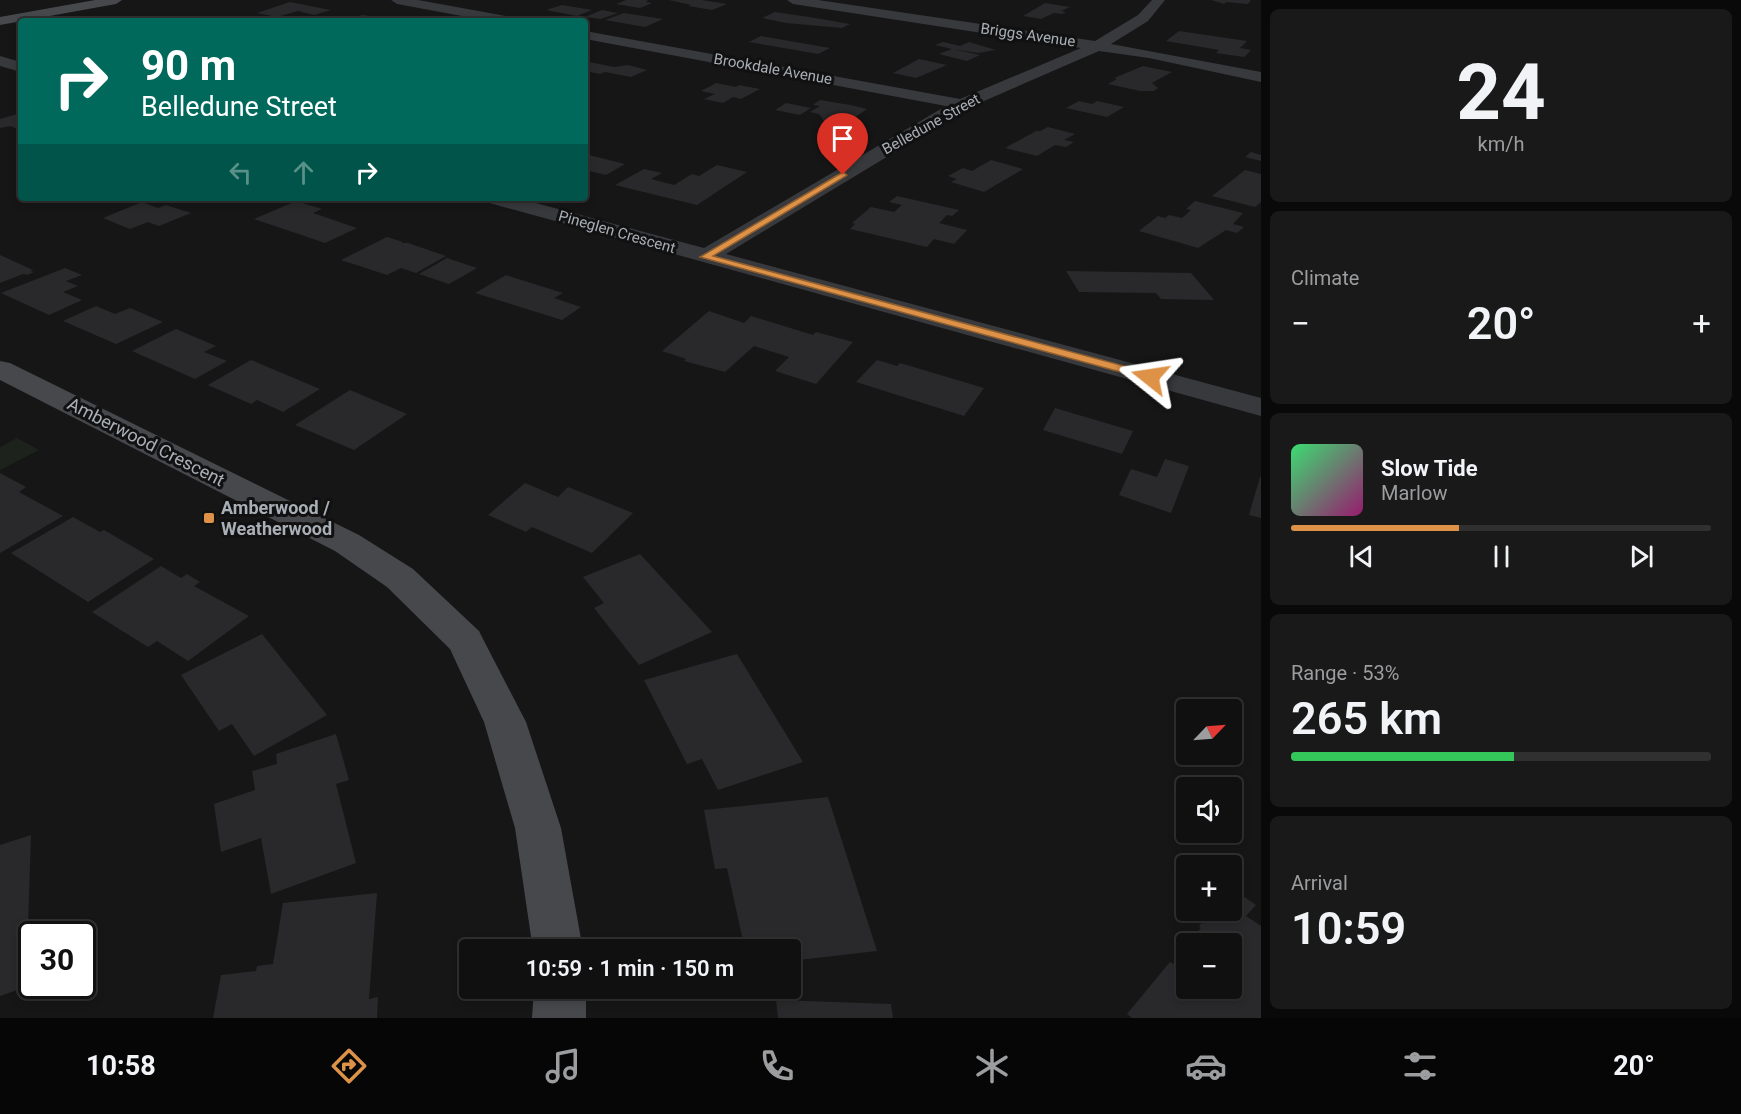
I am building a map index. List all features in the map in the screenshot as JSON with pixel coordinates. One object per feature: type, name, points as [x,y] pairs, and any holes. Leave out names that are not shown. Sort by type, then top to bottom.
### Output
[{"type":"street","points":[[0,21],[116,0]]},
{"type":"street","points":[[397,0],[495,18]]},
{"type":"street","name":"Briggs Avenue","points":[[793,0],[1098,46],[1261,77]]},
{"type":"street","name":"Belledune Street","points":[[705,257],[962,104],[1098,46],[1143,18],[1159,0]]},
{"type":"street","name":"Brookdale Avenue","points":[[588,36],[962,104]]},
{"type":"street","points":[[0,61],[18,66]]},
{"type":"street","name":"Pineglen Crescent","points":[[505,201],[1261,407]]},
{"type":"street","name":"Amberwood Crescent","points":[[0,369],[100,417],[346,543],[400,578],[465,640],[505,722],[538,828],[556,939]]},
{"type":"street","points":[[559,1018],[560,999]]},
{"type":"shaded area","points":[[17,438],[39,450],[0,470],[0,447]]},
{"type":"building","points":[[626,0],[648,0],[646,2],[652,3],[640,8],[616,4]]},
{"type":"building","points":[[669,0],[702,0],[727,4],[712,10]]},
{"type":"building","points":[[1211,0],[1251,0],[1248,4],[1226,2],[1224,4]]},
{"type":"building","points":[[290,2],[331,10],[314,15],[298,11],[277,17],[257,13]]},
{"type":"building","points":[[1045,3],[1070,7],[1061,11],[1066,12],[1062,14],[1054,13],[1041,19],[1023,16]]},
{"type":"building","points":[[562,5],[592,10],[577,16],[546,10]]},
{"type":"building","points":[[602,10],[618,13],[601,19],[585,17]]},
{"type":"building","points":[[775,12],[850,24],[842,28],[786,23],[762,18]]},
{"type":"building","points":[[624,13],[663,19],[645,27],[605,20]]},
{"type":"building","points":[[362,15],[379,17],[376,18],[354,18]]},
{"type":"building","points":[[1179,31],[1247,41],[1240,48],[1251,50],[1244,57],[1216,53],[1219,50],[1166,41]]},
{"type":"building","points":[[761,36],[830,48],[818,54],[749,42]]},
{"type":"building","points":[[943,42],[960,46],[969,42],[996,50],[978,53],[953,49],[980,55],[967,61],[939,54],[952,49],[935,45]]},
{"type":"building","points":[[919,59],[947,65],[916,78],[893,73]]},
{"type":"building","points":[[588,62],[614,67],[628,65],[647,70],[631,77],[605,72],[600,74],[588,72]]},
{"type":"building","points":[[1143,66],[1172,72],[1152,83],[1158,88],[1154,91],[1140,91],[1108,84],[1117,79],[1114,78]]},
{"type":"building","points":[[716,83],[760,89],[741,99],[733,97],[723,103],[704,99],[715,94],[701,91]]},
{"type":"building","points":[[820,100],[867,109],[844,125],[822,120],[819,114],[810,112],[820,106],[813,105]]},
{"type":"building","points":[[1079,101],[1092,104],[1097,101],[1124,107],[1107,117],[1066,108]]},
{"type":"building","points":[[786,103],[811,108],[800,115],[775,110]]},
{"type":"building","points":[[18,114],[18,129],[10,126],[0,128],[0,119]]},
{"type":"building","points":[[1048,127],[1075,134],[1064,140],[1074,142],[1066,147],[1055,145],[1037,156],[1005,148],[1036,131]]},
{"type":"building","points":[[1251,152],[1261,155],[1261,161],[1245,157]]},
{"type":"building","points":[[588,155],[625,164],[606,175],[588,171]]},
{"type":"building","points":[[991,160],[1023,169],[984,192],[951,182],[957,179],[948,176],[963,168],[972,171]]},
{"type":"building","points":[[717,165],[747,172],[697,205],[615,185],[644,169],[662,173],[651,179],[674,185],[692,174],[699,176]]},
{"type":"building","points":[[1245,170],[1261,174],[1261,202],[1255,207],[1212,196]]},
{"type":"building","points":[[897,196],[959,210],[952,216],[947,215],[939,223],[967,230],[954,244],[934,239],[927,247],[850,229],[855,224],[852,223],[871,207],[894,212],[902,205],[889,202]]},
{"type":"building","points":[[296,201],[322,209],[313,213],[357,228],[325,243],[254,219]]},
{"type":"building","points":[[1195,201],[1243,213],[1233,224],[1244,227],[1237,233],[1226,230],[1198,248],[1139,231],[1158,216],[1165,218],[1169,215],[1182,218],[1191,210],[1186,209]]},
{"type":"building","points":[[142,202],[158,208],[166,205],[191,213],[159,226],[148,222],[130,229],[103,218]]},
{"type":"building","points":[[387,237],[446,256],[416,273],[401,268],[387,275],[341,260]]},
{"type":"building","points":[[0,255],[33,270],[30,271],[34,272],[0,283]]},
{"type":"building","points":[[447,258],[477,268],[449,284],[419,274]]},
{"type":"building","points":[[65,268],[82,275],[66,281],[78,286],[63,292],[82,300],[49,315],[1,293]]},
{"type":"building","points":[[1066,271],[1191,273],[1214,300],[1161,299],[1156,293],[1079,292]]},
{"type":"building","points":[[506,275],[563,293],[554,298],[581,307],[562,320],[475,293]]},
{"type":"building","points":[[96,306],[115,314],[130,308],[163,322],[116,344],[63,321]]},
{"type":"building","points":[[709,311],[744,323],[751,316],[813,335],[816,332],[853,342],[816,384],[775,371],[789,357],[754,346],[725,372],[684,361],[686,359],[662,351]]},
{"type":"building","points":[[176,329],[216,346],[204,352],[227,361],[195,379],[132,351]]},
{"type":"building","points":[[251,360],[320,389],[283,412],[257,400],[251,404],[208,385]]},
{"type":"building","points":[[877,360],[897,366],[900,363],[984,388],[964,416],[856,382]]},
{"type":"building","points":[[350,390],[407,414],[354,450],[295,425]]},
{"type":"building","points":[[1055,408],[1133,431],[1122,454],[1043,430]]},
{"type":"building","points":[[1165,459],[1189,466],[1171,513],[1119,495],[1131,469],[1157,477]]},
{"type":"building","points":[[0,473],[26,487],[19,492],[63,516],[0,553]]},
{"type":"building","points":[[1261,477],[1261,518],[1249,515]]},
{"type":"building","points":[[525,483],[558,497],[568,487],[633,513],[592,553],[532,527],[526,532],[488,515]]},
{"type":"building","points":[[73,517],[100,532],[104,530],[154,559],[88,602],[11,553]]},
{"type":"building","points":[[640,554],[712,632],[639,665],[594,608],[604,603],[583,577]]},
{"type":"building","points":[[161,566],[181,578],[187,574],[200,582],[194,586],[249,616],[188,661],[157,641],[148,647],[92,612]]},
{"type":"building","points":[[262,634],[327,715],[254,756],[232,724],[219,731],[181,675]]},
{"type":"building","points":[[737,654],[803,762],[718,790],[702,759],[687,764],[644,680]]},
{"type":"building","points":[[336,734],[349,780],[336,784],[356,863],[271,894],[261,838],[221,852],[214,804],[255,790],[252,771],[277,764],[276,754]]},
{"type":"building","points":[[828,797],[877,951],[801,960],[801,939],[743,939],[727,868],[715,869],[704,810]]},
{"type":"building","points":[[31,835],[28,921],[18,921],[18,990],[0,996],[0,845]]},
{"type":"building","points":[[377,893],[369,999],[378,997],[377,1018],[213,1018],[221,975],[256,971],[257,966],[273,964],[283,903]]},
{"type":"building","points":[[1242,895],[1256,905],[1246,916],[1261,926],[1261,1018],[1132,1018],[1127,1014],[1170,962],[1173,964],[1176,960],[1176,999],[1242,999],[1242,933],[1197,933],[1201,928],[1199,926],[1203,921],[1242,921]]},
{"type":"building","points":[[776,1000],[891,1004],[893,1018],[778,1018]]},
{"type":"place","name":"Amberwood / Weatherwood","points":[[209,518]]},
{"type":"route","points":[[843,175],[705,257],[1150,377]]}]
